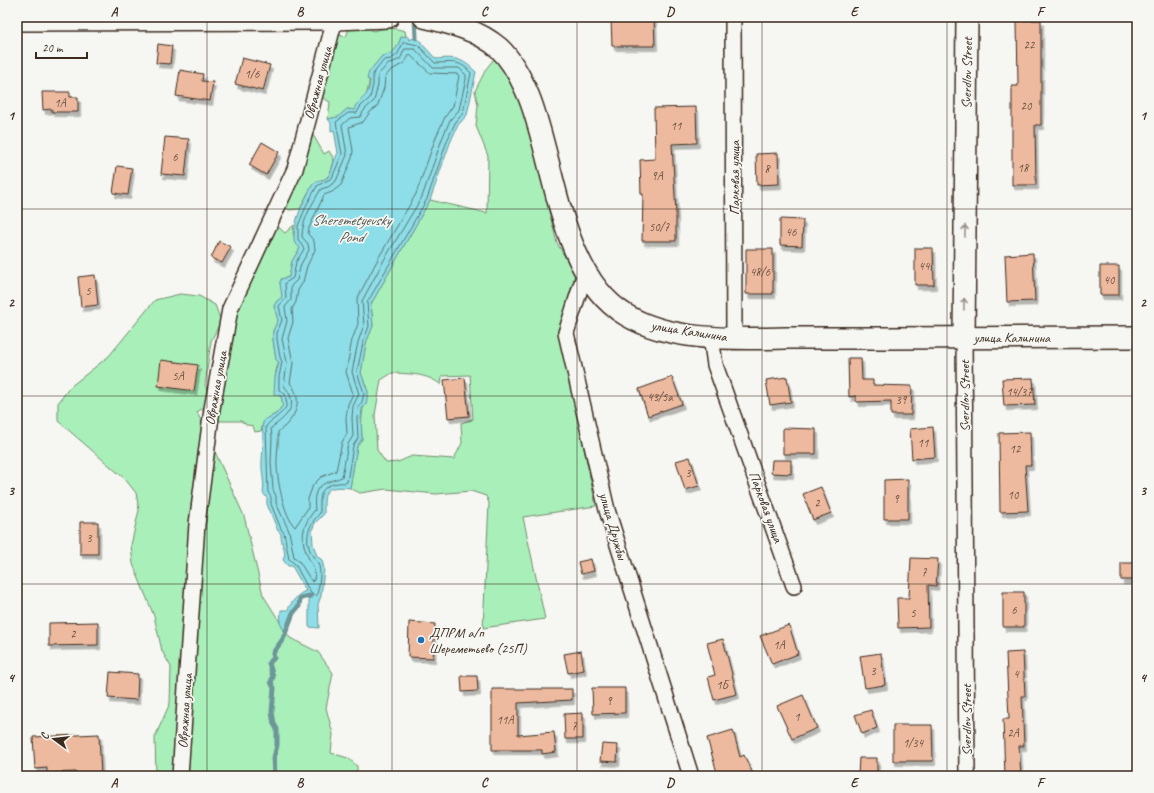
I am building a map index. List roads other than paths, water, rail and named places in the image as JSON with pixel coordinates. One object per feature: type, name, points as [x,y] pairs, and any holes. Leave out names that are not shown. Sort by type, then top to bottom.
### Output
[{"type":"street","points":[[17,20],[335,20],[382,17]]},
{"type":"street","name":"улица Калинина","points":[[424,17],[478,33],[500,49],[520,76],[537,118],[561,212],[585,273],[608,301],[624,314],[642,323],[661,330],[734,339],[1137,337]]},
{"type":"street","name":"Парковая улица","points":[[734,17],[734,339]]},
{"type":"street","name":"Sverdlov Street","points":[[966,776],[964,337],[967,17]]},
{"type":"street","name":"Овражная улица","points":[[180,776],[197,524],[212,409],[230,309],[295,169],[335,20]]},
{"type":"street","name":"улица Дружбы","points":[[585,273],[566,333],[607,510],[691,776]]},
{"type":"street","name":"Парковая улица","points":[[711,337],[715,365],[794,586]]},
{"type":"water","name":"Sheremetyevsky Pond","points":[[406,36],[409,40],[414,38],[421,41],[421,43],[436,59],[448,58],[462,61],[476,72],[467,115],[458,125],[450,143],[430,200],[371,304],[373,326],[366,343],[361,373],[368,392],[366,405],[362,408],[362,439],[357,446],[350,488],[335,488],[330,489],[327,492],[324,500],[324,514],[315,523],[312,530],[313,544],[317,556],[322,560],[324,569],[321,596],[318,604],[319,628],[309,627],[309,596],[300,598],[285,633],[280,623],[281,610],[288,610],[295,599],[306,591],[292,566],[288,566],[283,560],[285,553],[281,534],[278,531],[267,504],[267,498],[263,493],[263,423],[264,420],[276,414],[283,405],[281,396],[274,394],[275,377],[279,362],[276,360],[273,340],[273,331],[278,320],[274,306],[282,297],[280,283],[281,279],[289,277],[292,261],[300,248],[294,242],[295,226],[299,212],[313,184],[330,175],[338,153],[334,130],[331,131],[331,123],[328,119],[338,117],[347,109],[355,110],[355,106],[366,95],[369,89],[370,80],[367,79],[369,72],[382,56],[389,54],[394,50],[401,37]]},
{"type":"waterway","points":[[415,17],[416,38]]},
{"type":"waterway","points":[[275,776],[274,758],[277,745],[277,729],[274,724],[272,712],[274,688],[271,682],[273,677],[269,663],[274,658],[273,653],[283,639],[293,613],[299,606],[300,598],[310,596]]},
{"type":"place","name":"ДПРМ а/п Шереметьево (25П)","points":[[421,640]]}]
